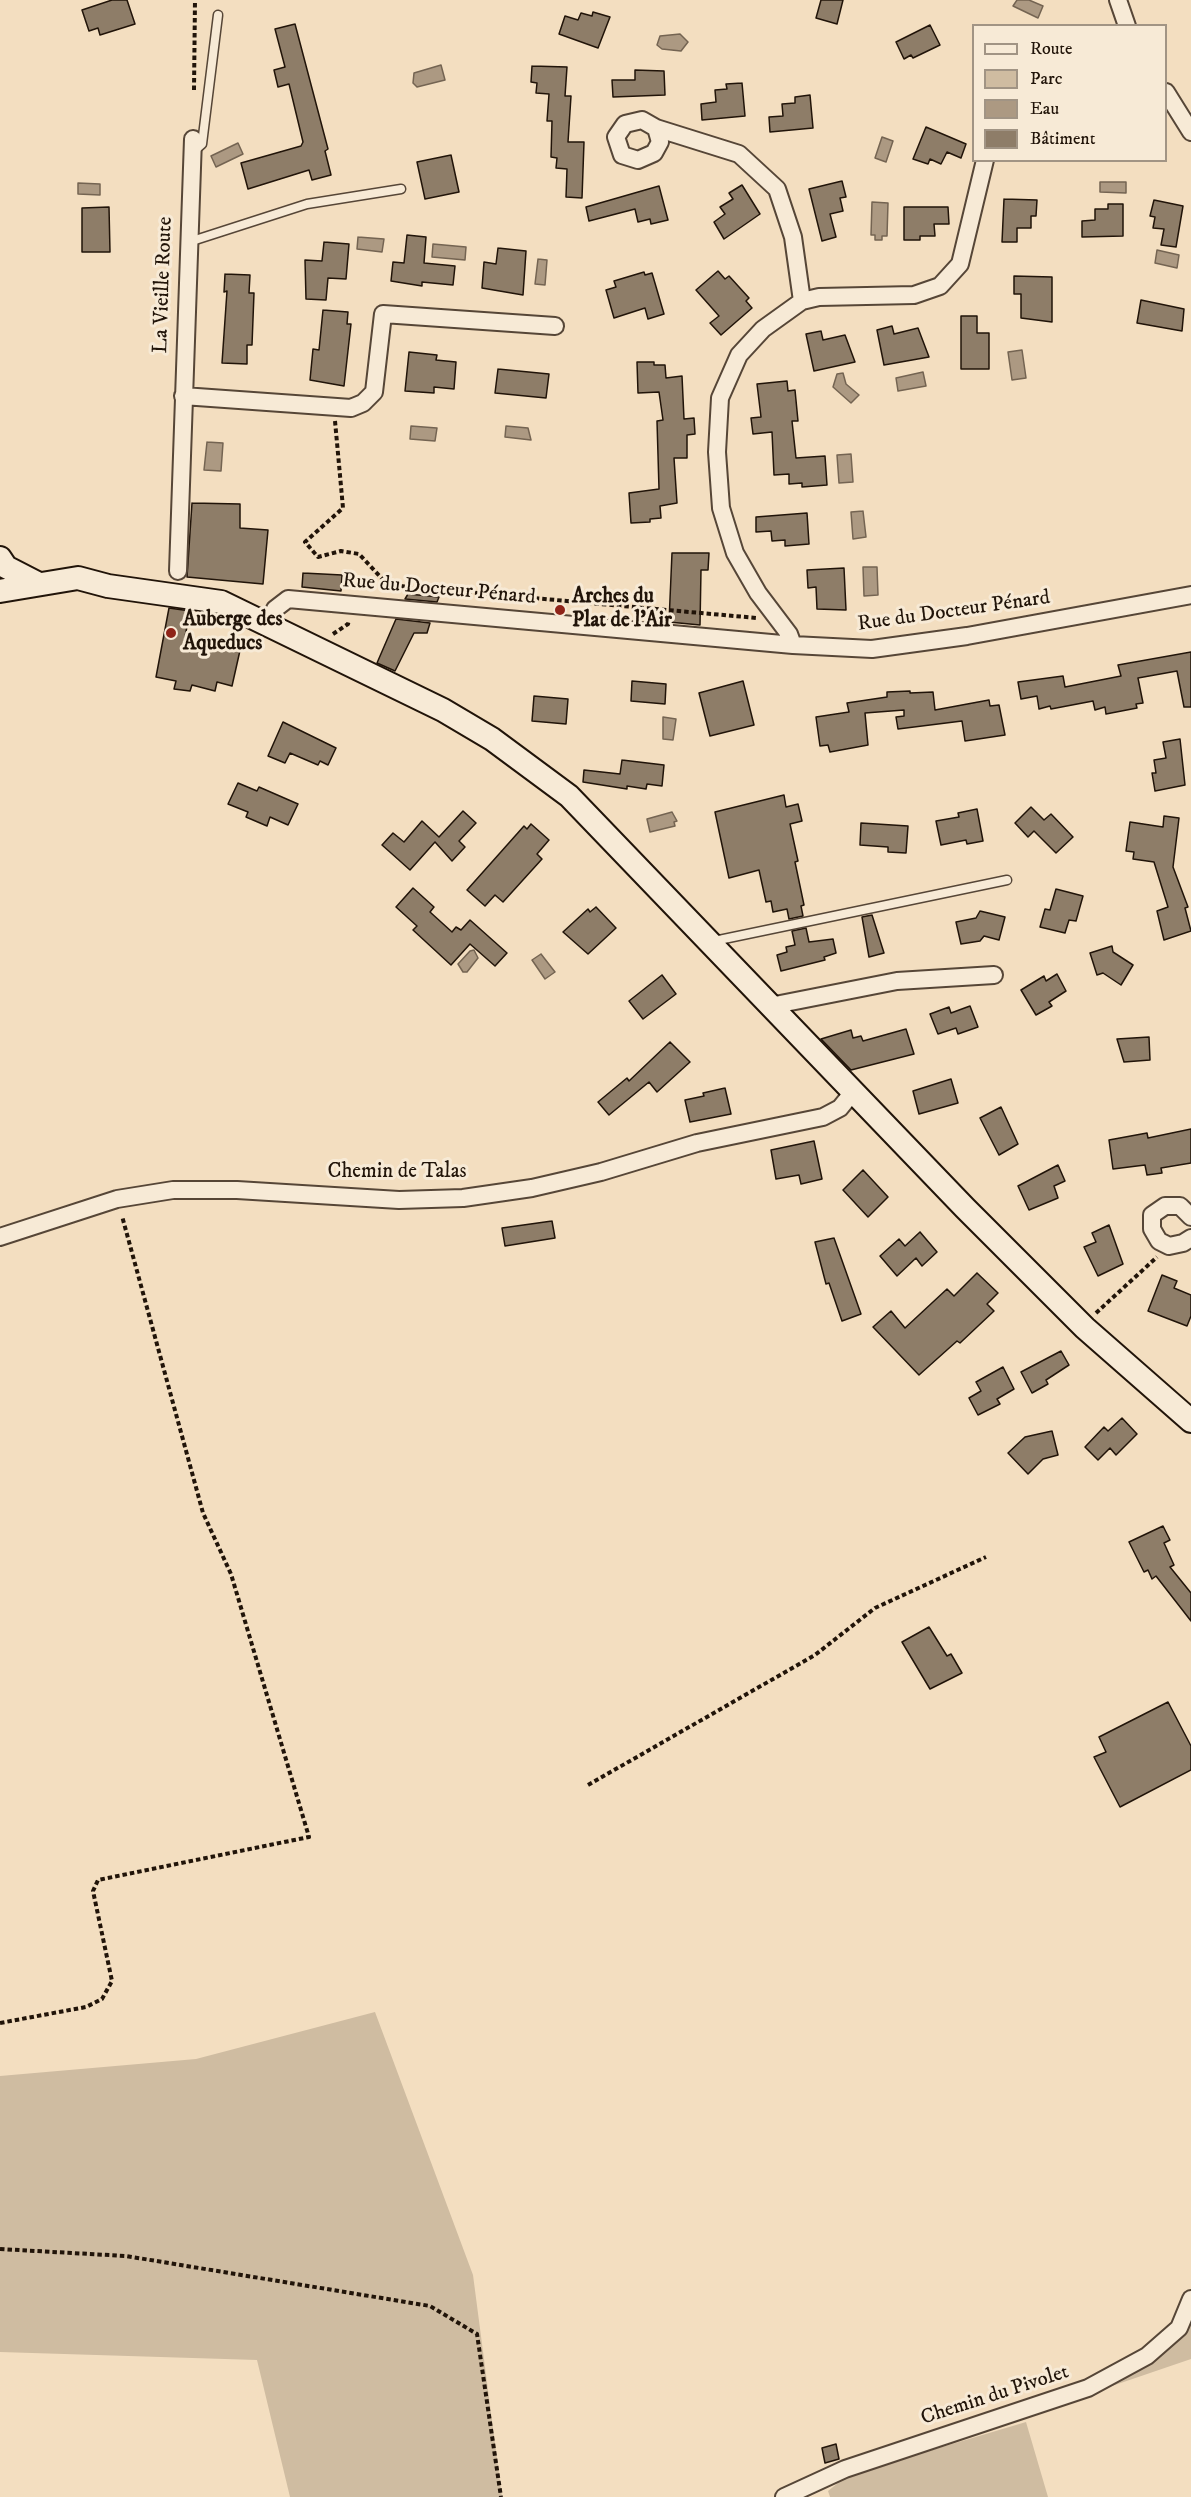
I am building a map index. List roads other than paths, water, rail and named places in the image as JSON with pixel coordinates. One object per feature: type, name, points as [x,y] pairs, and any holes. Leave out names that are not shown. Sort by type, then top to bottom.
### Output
[{"type":"main road","points":[[2,567],[39,584]]},
{"type":"main road","points":[[5,599],[39,584],[78,578],[108,586]]},
{"type":"main road","points":[[5,599],[108,586],[177,581],[443,710],[492,739],[570,796],[853,1092],[1085,1328],[1191,1421]]},
{"type":"street","points":[[1118,0],[1126,24]]},
{"type":"street","points":[[1167,94],[1191,132]]},
{"type":"street","points":[[656,128],[739,154],[777,189],[793,237],[802,301]]},
{"type":"street","name":"La Vieille Route","points":[[177,581],[192,146]]},
{"type":"street","points":[[793,645],[789,634],[758,593],[735,553],[721,508],[717,452],[720,398],[739,355],[763,329],[802,301],[819,297],[914,295],[940,286],[960,264],[986,162]]},
{"type":"street","points":[[183,396],[351,408],[363,403],[374,392],[383,314],[555,326]]},
{"type":"street","name":"Rue du Docteur Pénard","points":[[267,625],[275,609],[288,599],[793,645],[872,648],[967,636],[1191,595]]},
{"type":"street","points":[[770,1006],[897,981],[994,975]]},
{"type":"street","name":"Chemin de Talas","points":[[0,1237],[117,1199],[173,1190],[237,1190],[399,1200],[464,1198],[520,1190],[601,1172],[697,1143],[823,1117],[840,1108],[853,1092]]},
{"type":"street","points":[[1191,1218],[1180,1206],[1165,1206],[1152,1215],[1152,1230],[1159,1241],[1169,1246],[1182,1244],[1191,1238]]},
{"type":"street","name":"Chemin du Pivolet","points":[[784,2497],[845,2469],[1088,2388],[1147,2356],[1179,2328],[1191,2299]]},
{"type":"lane","points":[[192,146],[201,144],[218,15]]},
{"type":"lane","points":[[188,242],[307,204],[401,189]]},
{"type":"lane","points":[[709,942],[1007,880]]},
{"type":"water","points":[[1017,0],[1029,0],[1043,6],[1038,18],[1013,6]]},
{"type":"water","points":[[680,34],[688,42],[681,51],[662,49],[657,45],[660,36]]},
{"type":"water","points":[[441,65],[445,80],[417,87],[413,83],[414,73]]},
{"type":"water","points":[[882,137],[893,141],[886,162],[875,158]]},
{"type":"water","points":[[238,143],[243,154],[216,167],[211,156]]},
{"type":"water","points":[[1100,182],[1126,182],[1126,193],[1100,192]]},
{"type":"water","points":[[78,183],[100,184],[100,195],[78,194]]},
{"type":"water","points":[[872,202],[888,203],[887,236],[882,236],[882,240],[875,240],[875,235],[871,235]]},
{"type":"water","points":[[358,237],[384,239],[382,252],[357,249]]},
{"type":"water","points":[[433,244],[466,247],[465,260],[432,257]]},
{"type":"water","points":[[1157,250],[1179,255],[1177,268],[1155,263]]},
{"type":"water","points":[[538,259],[547,260],[545,285],[535,284]]},
{"type":"water","points":[[1022,350],[1026,378],[1012,380],[1008,352]]},
{"type":"water","points":[[923,372],[926,386],[898,391],[896,378]]},
{"type":"water","points":[[843,373],[846,384],[859,395],[851,403],[833,387],[837,374]]},
{"type":"water","points":[[411,426],[437,428],[435,441],[410,439]]},
{"type":"water","points":[[506,426],[528,428],[531,440],[505,437]]},
{"type":"water","points":[[207,442],[223,443],[221,471],[204,470]]},
{"type":"water","points":[[851,454],[853,482],[839,483],[837,455]]},
{"type":"water","points":[[863,511],[866,537],[853,539],[851,512]]},
{"type":"water","points":[[863,567],[877,567],[878,595],[864,596]]},
{"type":"water","points":[[663,717],[676,719],[673,740],[663,739]]},
{"type":"water","points":[[672,812],[677,821],[674,822],[675,826],[650,832],[647,819]]},
{"type":"water","points":[[474,950],[478,958],[467,972],[463,972],[458,964],[470,951]]},
{"type":"water","points":[[541,954],[555,972],[545,979],[532,960]]},
{"type":"place","name":"Arches du Plat de l'Air","points":[[560,610]]},
{"type":"place","name":"Auberge des Aqueducs","points":[[171,633]]}]
